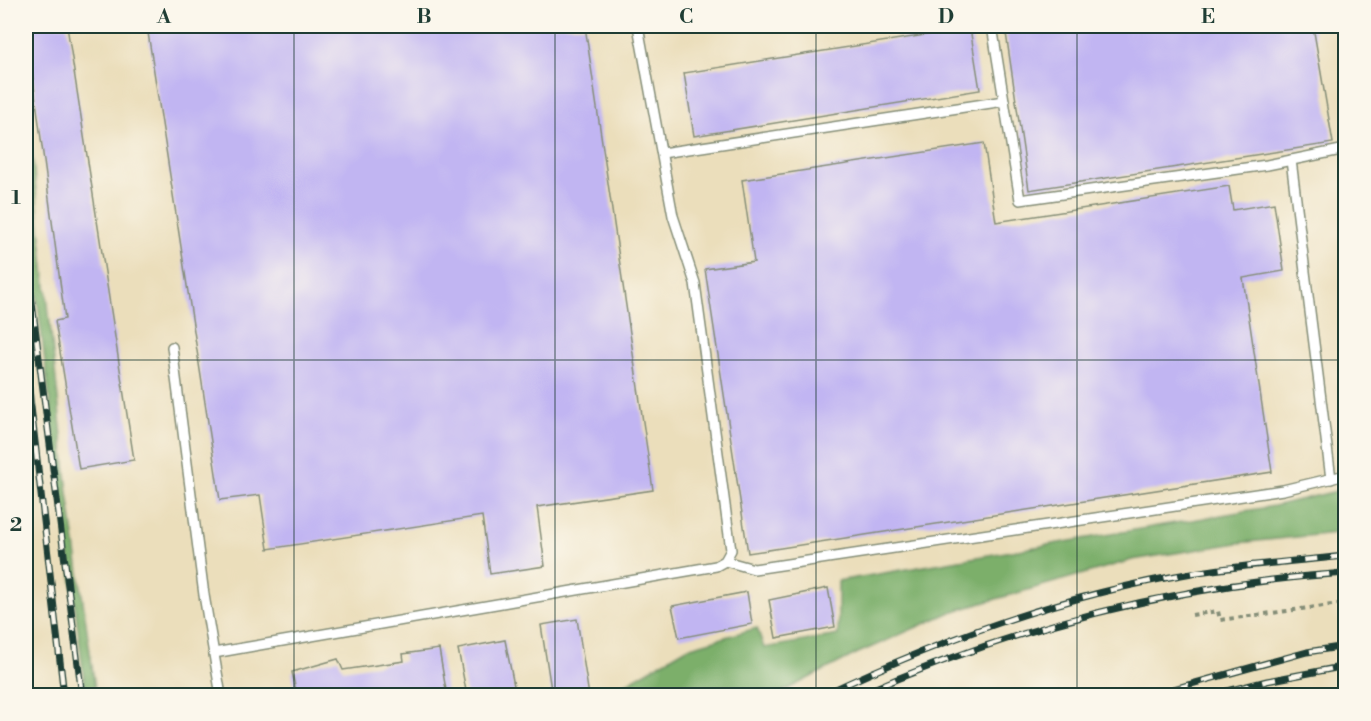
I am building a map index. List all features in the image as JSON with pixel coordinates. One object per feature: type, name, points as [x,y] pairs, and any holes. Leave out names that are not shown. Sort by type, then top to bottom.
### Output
[{"type":"lane","points":[[214,653],[716,566],[725,561],[731,550],[695,283],[673,216],[638,26]]},
{"type":"lane","points":[[992,26],[1020,200],[1291,160],[1346,149]]},
{"type":"lane","points":[[662,153],[1004,101]]},
{"type":"lane","points":[[1291,160],[1331,479]]},
{"type":"lane","points":[[172,347],[221,696]]},
{"type":"lane","points":[[725,561],[754,569],[1283,490],[1346,475]]},
{"type":"path","points":[[1192,615],[1218,611],[1220,620],[1346,603]]},
{"type":"green space","points":[[26,97],[68,493],[96,695],[86,695],[26,207]]},
{"type":"green space","points":[[1345,489],[1345,532],[1238,543],[1132,560],[951,612],[856,654],[776,695],[606,695],[687,648],[757,628],[764,648],[838,635],[838,581],[1274,506]]},
{"type":"building","points":[[26,26],[67,26],[134,460],[79,469],[55,321],[65,319]]},
{"type":"building","points":[[147,26],[585,26],[653,490],[537,507],[545,566],[490,574],[482,516],[268,549],[260,495],[220,500]]},
{"type":"building","points":[[1005,26],[1313,26],[1333,143],[1029,190]]},
{"type":"building","points":[[970,28],[980,90],[694,136],[684,73]]},
{"type":"building","points":[[984,143],[996,222],[1229,186],[1233,210],[1274,203],[1284,271],[1243,278],[1272,472],[748,553],[705,269],[754,262],[742,180]]},
{"type":"building","points":[[828,588],[835,627],[776,638],[769,600]]},
{"type":"building","points":[[747,592],[752,624],[679,638],[672,606]]},
{"type":"building","points":[[577,619],[589,696],[552,696],[541,625]]},
{"type":"building","points":[[505,640],[516,696],[467,696],[458,649]]},
{"type":"building","points":[[439,649],[447,696],[297,696],[292,672],[338,659],[343,670],[404,661],[403,654]]},
{"type":"railway","points":[[26,256],[82,696]]},
{"type":"railway","points":[[26,363],[64,696]]},
{"type":"railway","points":[[821,696],[956,638],[1097,594],[1192,573],[1346,556]]},
{"type":"railway","points":[[857,696],[975,650],[1096,613],[1220,587],[1346,573]]},
{"type":"railway","points":[[1148,696],[1307,652],[1346,646]]},
{"type":"railway","points":[[1208,696],[1267,681],[1346,666]]}]
